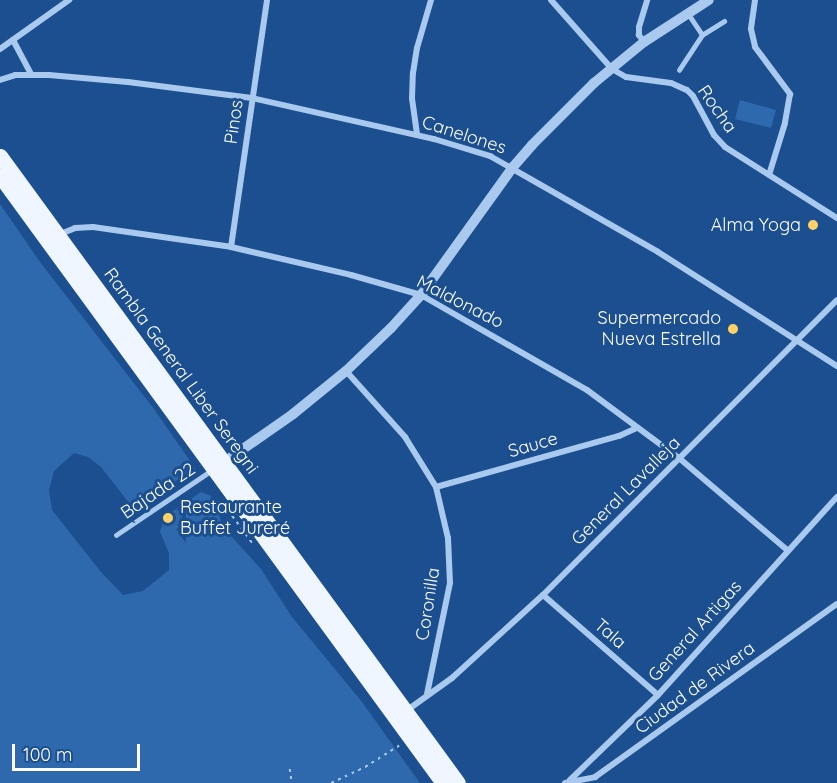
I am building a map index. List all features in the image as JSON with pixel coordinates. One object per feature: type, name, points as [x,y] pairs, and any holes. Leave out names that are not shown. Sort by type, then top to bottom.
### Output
[{"type":"main road","name":"Rambla General Liber Seregni","points":[[0,156],[443,783]]},
{"type":"main road","name":"Rambla General Liber Seregni","points":[[0,176],[406,711],[458,783]]},
{"type":"street","points":[[0,49],[69,0]]},
{"type":"street","name":"Pinos","points":[[231,247],[267,0]]},
{"type":"street","points":[[417,134],[412,99],[413,73],[417,48],[431,0]]},
{"type":"street","name":"Rocha","points":[[551,0],[612,69],[626,77],[671,83],[687,90],[697,102],[714,135],[725,147],[837,218]]},
{"type":"street","points":[[644,42],[639,35],[639,27],[647,0]]},
{"type":"street","points":[[219,466],[293,414],[346,371],[391,328],[421,295],[513,167],[612,69],[644,42],[709,0]]},
{"type":"street","points":[[755,0],[751,29],[755,47],[790,94],[785,123],[769,175]]},
{"type":"street","points":[[13,40],[31,74]]},
{"type":"street","name":"Canelones","points":[[0,80],[31,74],[128,82],[252,98],[417,134],[490,156],[513,167],[658,252],[837,366]]},
{"type":"street","name":"Maldonado","points":[[57,236],[75,228],[93,227],[231,247],[321,267],[421,295],[587,390],[679,458],[787,550]]},
{"type":"street","name":"General Lavalleja","points":[[406,711],[452,678],[543,595],[837,300]]},
{"type":"street","name":"Coronilla","points":[[346,371],[405,437],[436,487],[448,538],[450,583],[427,694]]},
{"type":"street","name":"Sauce","points":[[436,487],[619,436],[637,428]]},
{"type":"street","name":"General Artigas","points":[[568,782],[657,695],[837,497]]},
{"type":"street","name":"Tala","points":[[543,595],[657,695]]},
{"type":"street","name":"Ciudad de Rivera","points":[[568,782],[595,777],[837,604]]},
{"type":"lane","points":[[687,13],[702,35]]},
{"type":"lane","points":[[679,70],[702,35],[724,21]]},
{"type":"lane","name":"Bajada 22","points":[[116,535],[219,466]]},
{"type":"path","points":[[331,783],[365,767],[410,737]]},
{"type":"path","points":[[290,769],[292,783]]},
{"type":"shaded area","points":[[740,100],[776,110],[771,128],[735,119]]},
{"type":"shaded area","points":[[0,204],[40,262],[154,409],[197,471],[193,476],[180,480],[147,503],[133,508],[101,467],[88,457],[74,453],[54,471],[49,490],[52,510],[101,572],[123,595],[143,591],[169,570],[169,553],[160,532],[164,517],[201,492],[211,496],[224,528],[261,569],[292,617],[362,702],[420,783],[0,783]]},
{"type":"place","name":"Alma Yoga","points":[[813,225]]},
{"type":"place","name":"Supermercado Nueva Estrella","points":[[733,329]]},
{"type":"place","name":"Restaurante Buffet Jureré","points":[[168,518]]}]
